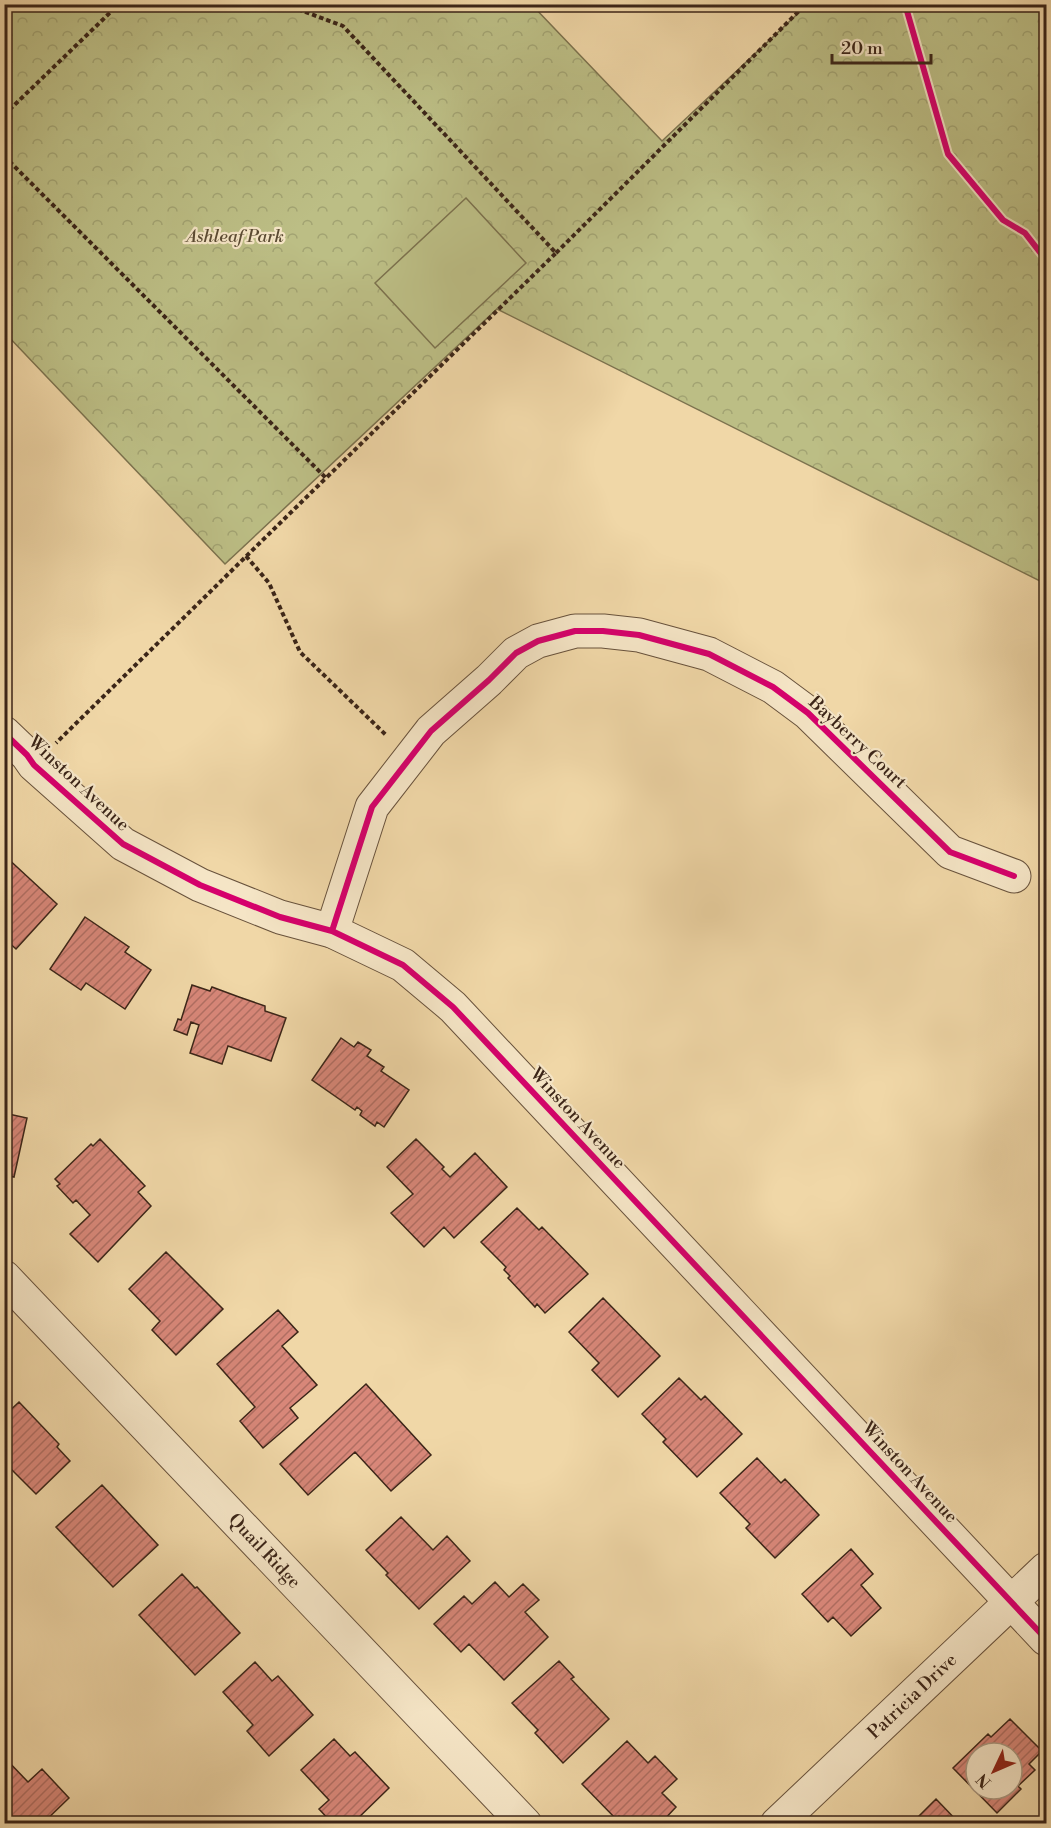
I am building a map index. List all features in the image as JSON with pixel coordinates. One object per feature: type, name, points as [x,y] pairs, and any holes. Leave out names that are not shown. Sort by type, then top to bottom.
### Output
[{"type":"street","name":"Bayberry Court","points":[[332,931],[372,807],[431,731],[516,653],[538,641],[575,631],[639,635],[709,654],[773,687],[807,712],[950,852],[1014,876]]},
{"type":"street","name":"Winston Avenue","points":[[4,733],[34,765],[123,844],[200,885],[280,917],[332,931],[403,965],[453,1007],[1047,1639]]},
{"type":"street","name":"Quail Ridge","points":[[4,1277],[525,1824]]},
{"type":"street","name":"Patricia Drive","points":[[777,1824],[1047,1569]]},
{"type":"path","points":[[4,115],[119,4]]},
{"type":"path","points":[[284,4],[343,26],[556,253]]},
{"type":"path","points":[[34,765],[556,253],[806,4]]},
{"type":"path","points":[[4,156],[326,478]]},
{"type":"path","points":[[246,556],[269,583],[300,652],[410,758]]},
{"type":"green space","name":"Ashleaf Park","points":[[5,5],[532,5],[662,141],[807,5],[1046,5],[1046,584],[497,309],[225,564],[5,333]]},
{"type":"green space","points":[[466,198],[526,263],[435,348],[375,283]]},
{"type":"building","points":[[4,855],[57,904],[16,949],[4,938]]},
{"type":"building","points":[[85,917],[129,947],[125,952],[151,970],[125,1009],[86,983],[81,990],[50,969]]},
{"type":"building","points":[[192,985],[210,991],[212,987],[265,1006],[265,1011],[286,1018],[271,1061],[228,1046],[222,1064],[190,1053],[199,1025],[191,1022],[187,1035],[174,1030],[178,1019],[181,1020]]},
{"type":"building","points":[[341,1038],[354,1047],[358,1042],[371,1050],[367,1056],[384,1067],[381,1071],[409,1090],[384,1127],[377,1122],[375,1126],[360,1115],[362,1111],[357,1107],[355,1110],[312,1080]]},
{"type":"building","points":[[4,1113],[27,1118],[14,1177],[4,1175]]},
{"type":"building","points":[[100,1139],[145,1186],[138,1192],[151,1206],[98,1262],[70,1234],[90,1215],[76,1200],[73,1203],[57,1186],[60,1184],[55,1179],[91,1144],[93,1146]]},
{"type":"building","points":[[416,1139],[444,1167],[442,1169],[450,1177],[475,1153],[507,1187],[454,1238],[444,1227],[424,1247],[391,1213],[413,1194],[387,1167]]},
{"type":"building","points":[[517,1208],[539,1230],[542,1227],[588,1274],[545,1313],[537,1304],[535,1307],[508,1278],[510,1276],[504,1270],[506,1267],[481,1242]]},
{"type":"building","points":[[166,1252],[223,1309],[176,1355],[152,1330],[160,1321],[129,1289]]},
{"type":"building","points":[[603,1298],[660,1356],[618,1397],[592,1370],[599,1363],[569,1332]]},
{"type":"building","points":[[278,1310],[298,1332],[282,1346],[317,1385],[290,1408],[298,1418],[263,1448],[240,1421],[255,1407],[217,1364]]},
{"type":"building","points":[[679,1378],[701,1400],[705,1396],[742,1434],[697,1477],[663,1442],[666,1439],[642,1414]]},
{"type":"building","points":[[366,1384],[431,1455],[391,1491],[355,1452],[308,1495],[280,1464]]},
{"type":"building","points":[[19,1402],[59,1444],[57,1447],[70,1461],[36,1494],[4,1462],[4,1416]]},
{"type":"building","points":[[757,1458],[781,1483],[785,1479],[819,1515],[775,1558],[746,1528],[750,1524],[720,1493]]},
{"type":"building","points":[[102,1485],[158,1545],[113,1587],[56,1527]]},
{"type":"building","points":[[401,1517],[433,1550],[447,1536],[470,1561],[419,1609],[386,1575],[388,1573],[366,1550]]},
{"type":"building","points":[[851,1549],[873,1574],[861,1585],[881,1608],[851,1636],[833,1617],[828,1622],[802,1594]]},
{"type":"building","points":[[182,1574],[240,1633],[195,1675],[139,1615]]},
{"type":"building","points":[[495,1582],[509,1597],[523,1584],[539,1600],[525,1612],[548,1637],[504,1680],[469,1644],[461,1652],[434,1624],[464,1596],[472,1604]]},
{"type":"building","points":[[559,1661],[574,1677],[571,1679],[609,1719],[563,1763],[535,1733],[538,1730],[512,1703]]},
{"type":"building","points":[[255,1662],[272,1681],[278,1676],[313,1715],[269,1756],[247,1731],[253,1725],[223,1692]]},
{"type":"building","points":[[1010,1719],[1042,1751],[1029,1764],[1035,1770],[1024,1780],[1024,1741],[981,1741],[988,1734],[991,1737]]},
{"type":"building","points":[[334,1739],[350,1756],[355,1752],[389,1788],[352,1824],[333,1824],[319,1809],[329,1800],[301,1770]]},
{"type":"building","points":[[627,1741],[648,1763],[655,1756],[677,1779],[662,1793],[676,1807],[660,1824],[626,1824],[619,1816],[616,1819],[582,1784]]},
{"type":"building","points":[[4,1757],[28,1782],[42,1769],[69,1798],[42,1824],[4,1824]]},
{"type":"building","points":[[964,1757],[964,1779],[953,1768]]},
{"type":"building","points":[[936,1799],[960,1824],[911,1824]]},
{"type":"building","points":[[985,1801],[1009,1801],[997,1813]]},
{"type":"cycle path","points":[[905,4],[948,154],[1003,220],[1025,233],[1046,260]]},
{"type":"cycle path","points":[[332,931],[372,807],[431,731],[516,653],[538,641],[575,631],[639,635],[709,654],[773,687],[808,713],[950,852],[1014,876]]},
{"type":"cycle path","points":[[4,733],[34,765],[123,844],[200,885],[280,917],[332,931],[403,965],[453,1007],[1046,1639]]}]
